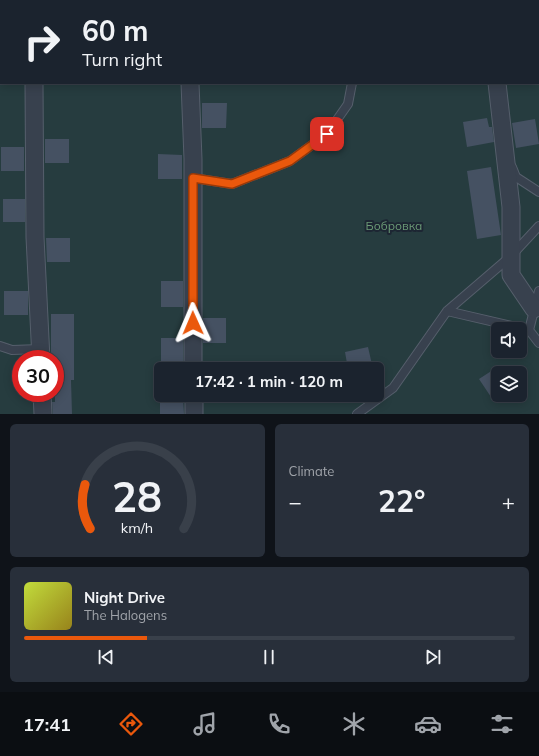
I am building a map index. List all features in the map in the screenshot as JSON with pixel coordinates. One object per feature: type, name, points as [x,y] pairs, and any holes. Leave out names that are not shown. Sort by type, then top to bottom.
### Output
[{"type":"street","points":[[34,84],[35,237],[40,350]]},
{"type":"street","points":[[190,84],[193,178],[194,362]]},
{"type":"street","points":[[497,84],[511,207],[511,275],[534,308]]},
{"type":"street","points":[[42,402],[43,414]]},
{"type":"street","points":[[194,402],[194,414]]},
{"type":"lane","points":[[193,178],[232,184],[290,161],[327,134],[348,104],[352,84]]},
{"type":"lane","points":[[505,154],[516,177],[539,192]]},
{"type":"lane","points":[[357,414],[393,388],[447,311],[511,256],[539,226]]},
{"type":"lane","points":[[529,330],[539,290]]},
{"type":"lane","points":[[447,311],[529,330],[539,343]]},
{"type":"lane","points":[[0,346],[12,350]]},
{"type":"green space","name":"Бобровка","points":[[0,84],[539,84],[539,414],[0,414]]},
{"type":"building","points":[[202,103],[227,103],[226,128],[202,128]]},
{"type":"building","points":[[487,118],[489,127],[492,127],[494,142],[467,147],[463,122]]},
{"type":"building","points":[[535,119],[539,144],[516,148],[512,123]]},
{"type":"building","points":[[45,139],[69,139],[69,163],[45,163]]},
{"type":"building","points":[[1,147],[24,147],[24,171],[1,171]]},
{"type":"building","points":[[158,154],[182,155],[182,179],[158,179]]},
{"type":"building","points":[[491,167],[501,235],[477,239],[467,171]]},
{"type":"building","points":[[3,199],[25,199],[25,222],[3,222]]},
{"type":"building","points":[[46,238],[70,238],[70,262],[47,262]]},
{"type":"building","points":[[161,281],[183,281],[183,307],[161,307]]},
{"type":"building","points":[[4,291],[28,291],[28,315],[4,315]]},
{"type":"building","points":[[51,314],[74,314],[74,380],[71,380],[72,414],[53,414],[52,402],[64,402],[64,350],[51,350]]},
{"type":"building","points":[[203,318],[226,318],[226,343],[203,343]]},
{"type":"building","points":[[161,338],[183,338],[183,362],[161,362]]},
{"type":"building","points":[[368,347],[371,362],[347,362],[345,352]]},
{"type":"building","points":[[491,371],[491,397],[479,379]]},
{"type":"building","points":[[160,402],[183,402],[184,414],[160,414]]},
{"type":"route","points":[[193,323],[193,178],[232,184],[290,161],[327,134]]}]
